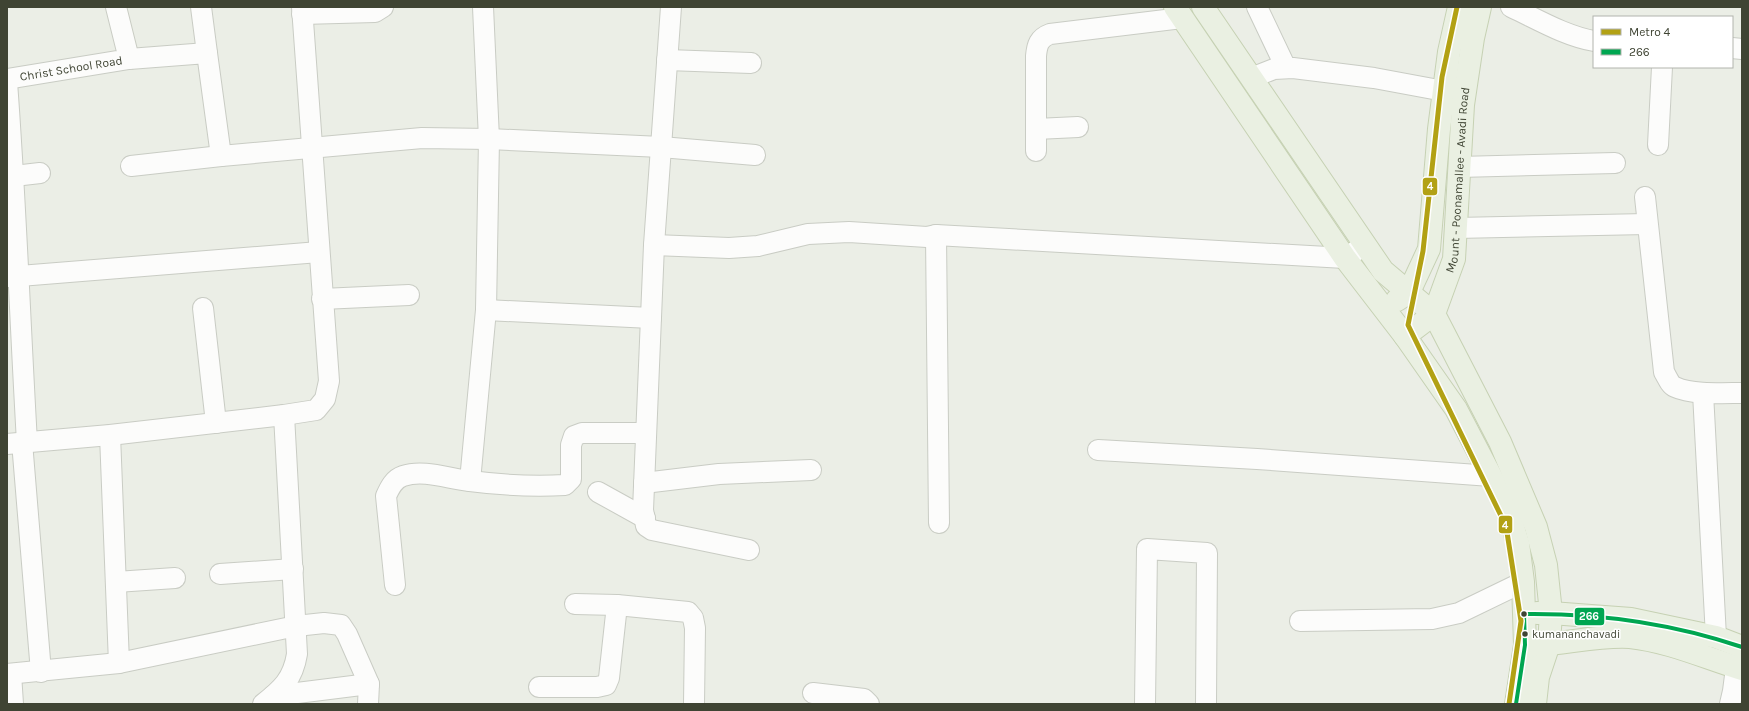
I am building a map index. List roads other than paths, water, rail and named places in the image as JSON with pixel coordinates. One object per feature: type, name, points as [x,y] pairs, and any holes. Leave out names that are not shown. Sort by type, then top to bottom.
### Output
[{"type":"main road","points":[[1203,7],[1383,271],[1410,292],[1434,314],[1500,442],[1536,527],[1546,565],[1551,613],[1549,644],[1536,694]]},
{"type":"main road","name":"Mount - Poonamallee - Avadi Road","points":[[1410,292],[1429,249],[1439,129],[1448,52],[1459,7]]},
{"type":"main road","name":"Mount - Poonamallee - Avadi Road","points":[[1434,314],[1454,259],[1464,105],[1473,38],[1480,7]]},
{"type":"main road","points":[[1178,12],[1345,258],[1405,336],[1456,409],[1506,505],[1518,543],[1523,582],[1525,645],[1516,704]]},
{"type":"main road","points":[[1380,267],[1400,266],[1425,258]]},
{"type":"main road","points":[[1384,308],[1410,292]]},
{"type":"main road","points":[[1405,336],[1434,314]]},
{"type":"main road","points":[[1524,614],[1551,613],[1631,619],[1716,637],[1742,647]]},
{"type":"main road","points":[[1525,645],[1549,644],[1600,638],[1630,637],[1664,644],[1739,669]]},
{"type":"main road","points":[[1536,694],[1555,664],[1573,650],[1600,638]]},
{"type":"street","name":"Christ School Road","points":[[7,79],[129,59],[116,7]]},
{"type":"street","points":[[201,7],[220,156]]},
{"type":"street","points":[[19,443],[110,435],[316,410],[325,399],[329,381],[318,252],[302,11],[375,12],[383,7]]},
{"type":"street","points":[[470,481],[486,310],[489,138],[483,7]]},
{"type":"street","points":[[671,7],[654,246],[643,510],[646,526],[652,530],[749,550]]},
{"type":"street","points":[[1257,7],[1286,68]]},
{"type":"street","points":[[1511,7],[1561,30],[1593,41]]},
{"type":"street","points":[[1036,151],[1037,48],[1040,40],[1044,36],[1178,12]]},
{"type":"street","points":[[129,59],[207,53]]},
{"type":"street","points":[[667,60],[752,63]]},
{"type":"street","points":[[1251,78],[1274,69],[1286,68],[1374,78],[1444,91]]},
{"type":"street","points":[[1658,145],[1662,68]]},
{"type":"street","points":[[7,82],[14,176],[12,277],[19,443],[41,672]]},
{"type":"street","points":[[1036,129],[1078,127]]},
{"type":"street","points":[[131,166],[220,156],[422,138],[489,138],[661,147],[755,155]]},
{"type":"street","points":[[1459,167],[1615,163]]},
{"type":"street","points":[[14,176],[40,173]]},
{"type":"street","points":[[1645,197],[1664,372],[1669,382],[1675,387],[1703,393],[1742,393]]},
{"type":"street","points":[[1456,228],[1647,224]]},
{"type":"street","points":[[654,246],[758,246],[808,234],[849,232],[927,237],[936,235],[1345,258],[1365,245]]},
{"type":"street","points":[[936,235],[939,523]]},
{"type":"street","points":[[12,277],[318,252]]},
{"type":"street","points":[[322,299],[409,295]]},
{"type":"street","points":[[203,308],[216,423]]},
{"type":"street","points":[[486,310],[651,318]]},
{"type":"street","points":[[1703,393],[1716,637]]},
{"type":"street","points":[[268,700],[290,678],[295,666],[297,654],[284,415]]},
{"type":"street","points":[[395,585],[386,496],[390,484],[402,476],[419,473],[470,481],[565,486],[571,479],[571,445],[574,436],[582,432],[646,433]]},
{"type":"street","points":[[110,435],[119,663]]},
{"type":"street","points":[[1098,450],[1257,459],[1491,476]]},
{"type":"street","points":[[644,483],[719,474],[811,470]]},
{"type":"street","points":[[598,492],[645,518]]},
{"type":"street","points":[[1146,704],[1147,549],[1207,553],[1206,704]]},
{"type":"street","points":[[220,574],[293,569]]},
{"type":"street","points":[[116,582],[175,578]]},
{"type":"street","points":[[1300,621],[1432,619],[1459,613],[1523,582]]},
{"type":"street","points":[[574,604],[617,604],[688,612],[693,618],[695,628],[694,704]]},
{"type":"street","points":[[549,693],[606,685],[609,678],[617,604]]},
{"type":"street","points":[[14,704],[9,674],[119,663],[296,626],[324,623],[341,625],[347,634],[369,684],[368,704]]},
{"type":"street","points":[[1730,704],[1739,669]]},
{"type":"street","points":[[268,700],[369,684]]},
{"type":"street","points":[[813,693],[864,699],[869,704]]},
{"type":"metro line","name":"4","points":[[1457,7],[1442,77],[1423,251],[1408,325],[1506,526],[1521,621],[1509,704]]},
{"type":"place","name":"kumananchavadi","points":[[1525,634]]}]
